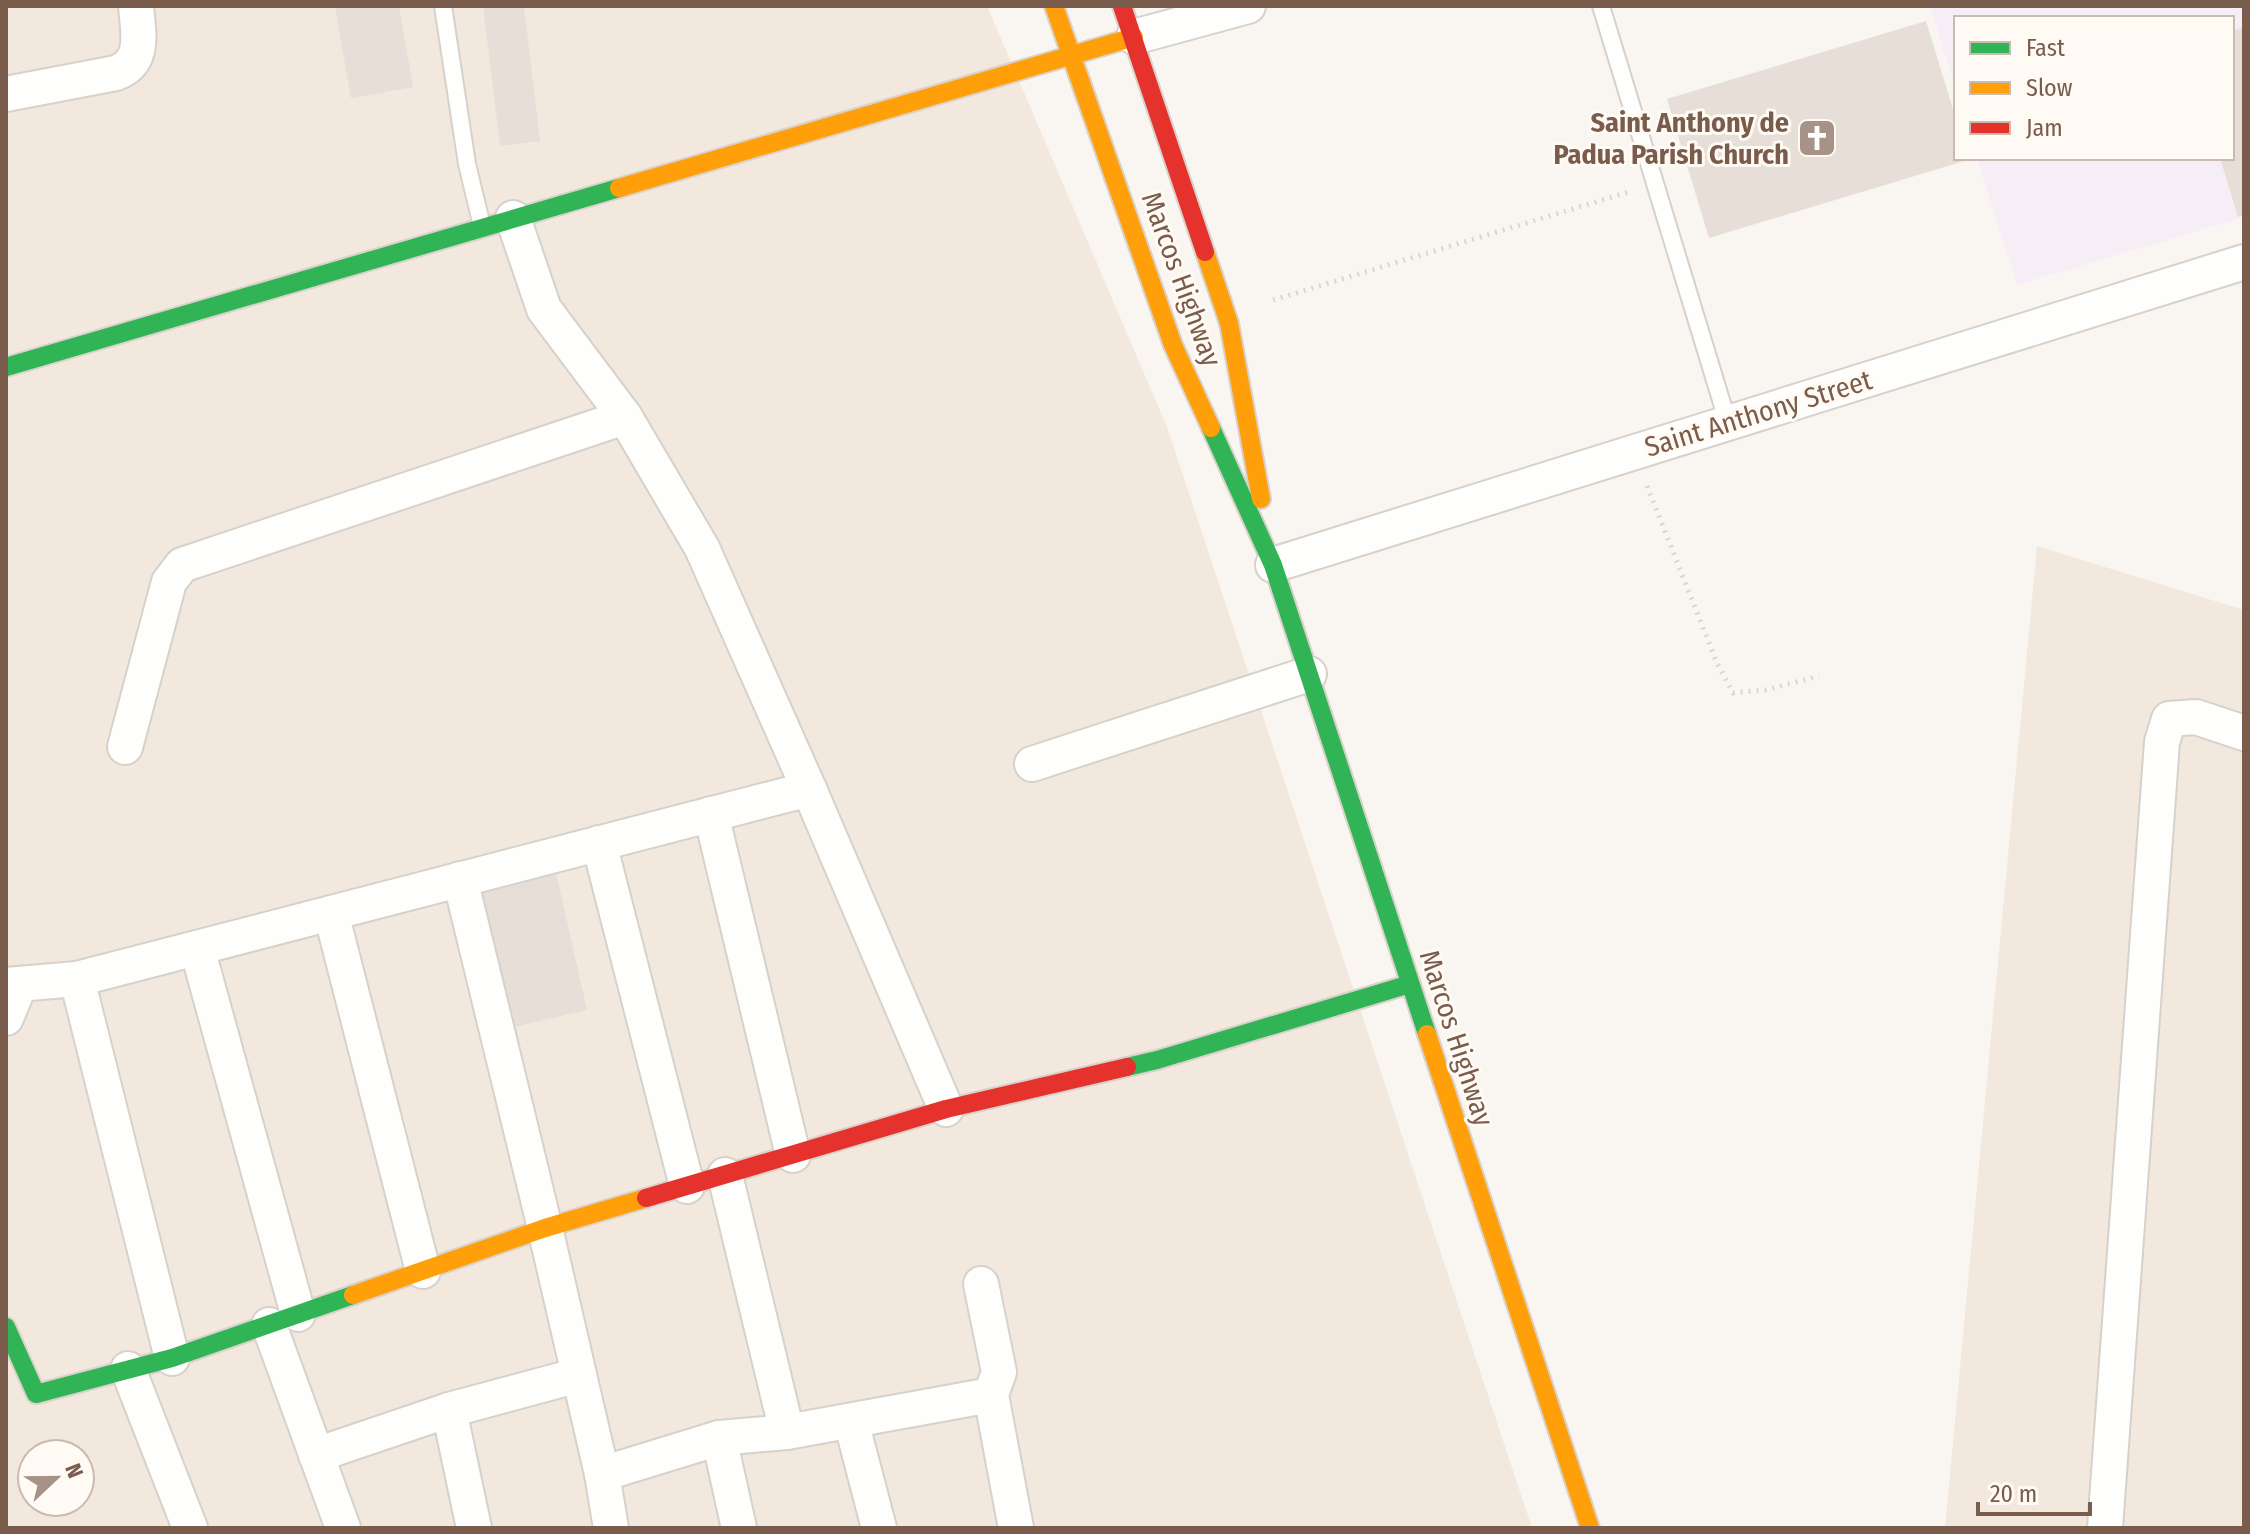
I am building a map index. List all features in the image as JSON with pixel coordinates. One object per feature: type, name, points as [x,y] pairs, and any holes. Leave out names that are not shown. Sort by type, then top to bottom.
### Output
[{"type":"street","points":[[6,94],[126,70],[133,63],[139,44],[136,6]]},
{"type":"street","name":"Marcos Highway","points":[[1054,6],[1173,345],[1273,565],[1590,1528]]},
{"type":"street","points":[[6,367],[1072,55],[1128,22],[1248,6]]},
{"type":"street","name":"Marcos Highway","points":[[1128,22],[1229,323],[1273,565]]},
{"type":"street","points":[[498,223],[544,309],[625,417],[702,548],[946,1109]]},
{"type":"street","name":"Saint Anthony Street","points":[[1273,565],[2244,262]]},
{"type":"street","points":[[125,747],[169,582],[182,565],[625,417]]},
{"type":"street","points":[[1032,764],[1309,674]]},
{"type":"street","points":[[2105,1528],[2162,742],[2169,719],[2196,717],[2244,733]]},
{"type":"street","points":[[6,1018],[13,985],[77,979],[809,789]]},
{"type":"street","points":[[711,814],[793,1155]]},
{"type":"street","points":[[599,843],[687,1186]]},
{"type":"street","points":[[460,879],[545,1228],[602,1474],[611,1528]]},
{"type":"street","points":[[331,913],[423,1271]]},
{"type":"street","points":[[197,948],[316,1455],[343,1528]]},
{"type":"street","points":[[77,979],[172,1358]]},
{"type":"street","points":[[6,1327],[36,1394],[172,1358],[545,1228],[946,1109],[1157,1060],[1410,984]]},
{"type":"street","points":[[725,1175],[787,1432]]},
{"type":"street","points":[[981,1284],[999,1372],[991,1395],[1016,1528]]},
{"type":"street","points":[[128,1369],[190,1528]]},
{"type":"street","points":[[316,1455],[449,1410],[579,1375]]},
{"type":"street","points":[[602,1474],[719,1438],[787,1432],[991,1395]]},
{"type":"street","points":[[449,1410],[474,1528]]},
{"type":"street","points":[[851,1421],[879,1528]]},
{"type":"street","points":[[719,1438],[739,1528]]},
{"type":"lane","points":[[443,6],[467,164],[498,223]]},
{"type":"lane","points":[[1601,6],[1728,423]]},
{"type":"path","points":[[1273,300],[1655,184]]},
{"type":"path","points":[[1633,452],[1717,663],[1733,693],[1765,690],[1819,676]]},
{"type":"shaded area","points":[[6,6],[987,6],[1167,427],[1532,1528],[6,1528]]},
{"type":"shaded area","points":[[1930,6],[2244,6],[2244,217],[2017,285],[1978,160],[2234,160],[2234,16],[1954,16],[1954,84]]},
{"type":"shaded area","points":[[2037,546],[2244,610],[2244,1528],[1945,1528]]},
{"type":"building","points":[[335,6],[399,6],[413,87],[351,98]]},
{"type":"building","points":[[483,6],[524,6],[540,141],[500,146]]},
{"type":"building","name":"Saint Anthony de Padua Parish Church","points":[[1926,21],[1954,112],[1954,160],[1968,160],[1709,238],[1667,99]]},
{"type":"building","points":[[2244,27],[2244,215],[2238,217],[2221,160],[2234,160],[2234,30]]},
{"type":"building","points":[[555,868],[587,1010],[500,1030],[467,887]]},
{"type":"traffic: fast","points":[[6,367],[619,188]]},
{"type":"traffic: fast","points":[[1211,428],[1273,565],[1427,1034]]},
{"type":"traffic: fast","points":[[1127,1067],[1410,984]]},
{"type":"traffic: fast","points":[[6,1327],[36,1394],[172,1358],[353,1295]]},
{"type":"traffic: slow","points":[[1054,6],[1173,345],[1211,428]]},
{"type":"traffic: slow","points":[[619,188],[1134,37]]},
{"type":"traffic: slow","points":[[1205,252],[1229,323],[1261,499]]},
{"type":"traffic: slow","points":[[1427,1034],[1590,1528]]},
{"type":"traffic: slow","points":[[353,1295],[545,1228],[646,1198]]},
{"type":"traffic: jam","points":[[1122,6],[1205,252]]},
{"type":"traffic: jam","points":[[646,1198],[946,1109],[1127,1067]]},
{"type":"place","name":"Saint Anthony de Padua Parish Church","points":[[1817,138]]}]
